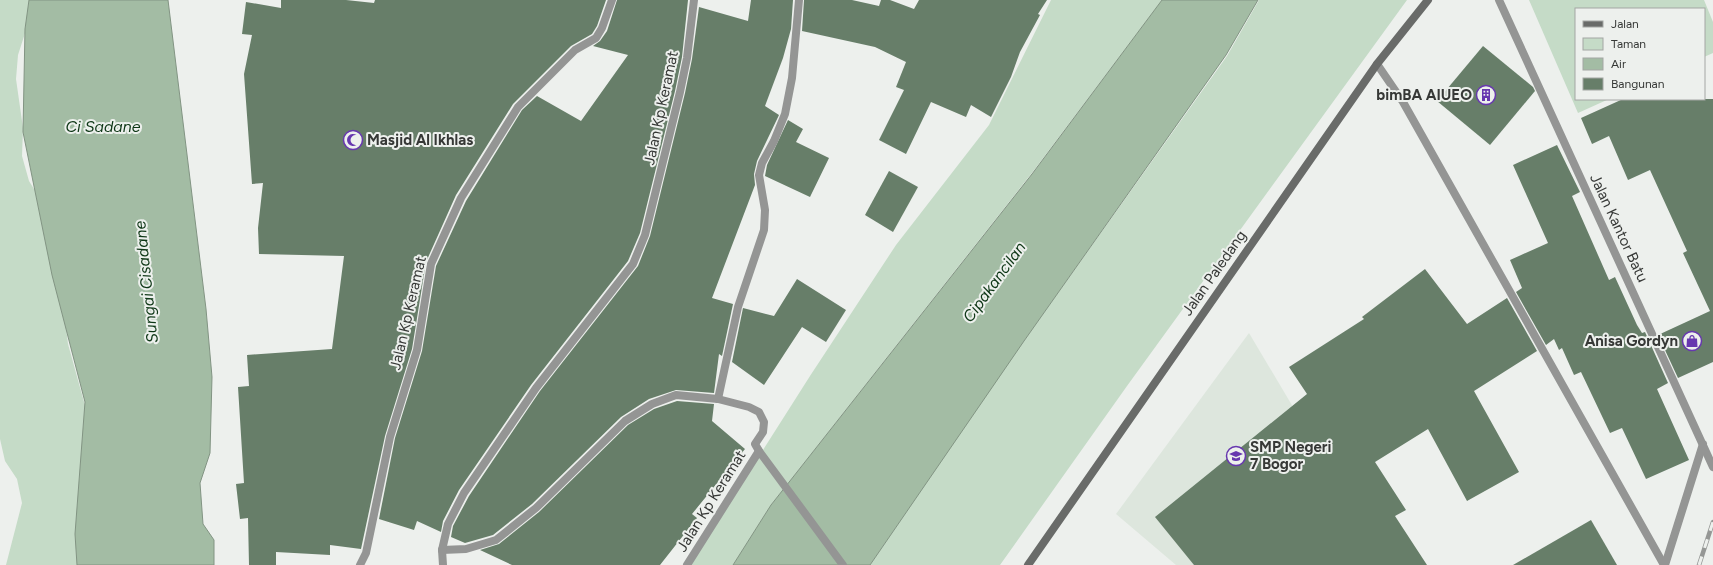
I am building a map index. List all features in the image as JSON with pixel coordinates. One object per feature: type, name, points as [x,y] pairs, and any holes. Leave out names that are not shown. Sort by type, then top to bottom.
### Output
[{"type":"street","name":"Jalan Kp Keramat","points":[[360,565],[366,553],[390,436],[417,350],[431,264],[461,198],[518,108],[575,50],[596,38],[602,28],[612,0]]},
{"type":"street","name":"Jalan Kp Keramat","points":[[443,565],[442,550],[448,524],[464,492],[536,388],[633,264],[645,235],[680,92],[687,58],[694,0]]},
{"type":"street","points":[[718,399],[738,307],[764,230],[766,210],[759,175],[762,163],[774,141],[785,114],[792,78],[799,0]]},
{"type":"street","name":"Jalan Paledang","points":[[1028,565],[1377,64],[1428,0]]},
{"type":"street","name":"Jalan Kantor Batu","points":[[1499,0],[1713,467]]},
{"type":"street","points":[[1377,64],[1403,102],[1664,565]]},
{"type":"street","points":[[442,550],[466,549],[496,540],[536,508],[625,421],[652,404],[676,395],[718,399],[749,407],[759,412],[764,422],[763,432],[755,444],[844,565]]},
{"type":"street","points":[[1664,565],[1703,444]]},
{"type":"street","name":"Jalan Kp Keramat","points":[[687,565],[759,451]]},
{"type":"shaded area","name":"SMP Negeri 7 Bogor","points":[[1249,333],[1318,449],[1363,565],[1176,565],[1116,514]]},
{"type":"green space","points":[[0,0],[33,0],[27,27],[18,55],[16,79],[23,128],[22,156],[29,181],[54,221],[68,344],[89,420],[87,565],[6,565],[22,503],[17,479],[5,461],[0,439]]},
{"type":"green space","points":[[1051,0],[1162,0],[1035,169],[771,505],[733,565],[690,565],[810,376],[896,245],[989,125]]},
{"type":"green space","points":[[1259,0],[1407,0],[1127,386],[1000,565],[870,565],[1008,363],[1227,56]]},
{"type":"green space","points":[[1529,0],[1704,0],[1713,22],[1713,53],[1705,57],[1705,8],[1575,8],[1575,100],[1607,100],[1578,113]]},
{"type":"water","name":"Ci Sadane","points":[[29,0],[168,0],[206,309],[212,377],[210,453],[200,483],[203,524],[214,540],[214,565],[77,565],[75,534],[85,402],[52,275],[23,132],[25,29]]},
{"type":"water","name":"Cipakancilan","points":[[1162,0],[1258,0],[1226,55],[1024,341],[870,565],[733,565],[771,505],[1032,174]]},
{"type":"building","points":[[281,0],[346,0],[374,3],[375,0],[606,0],[597,26],[592,34],[571,46],[513,104],[456,195],[426,262],[412,349],[385,436],[361,549],[330,545],[330,555],[276,552],[276,565],[249,565],[248,518],[240,519],[236,484],[244,483],[238,387],[249,386],[247,355],[332,349],[344,256],[259,254],[258,228],[263,183],[252,184],[244,74],[252,35],[242,34],[246,2],[281,8]]},
{"type":"building","points":[[617,0],[688,0],[682,57],[675,91],[640,233],[628,261],[531,385],[459,490],[443,521],[441,532],[417,521],[414,530],[379,519],[395,438],[422,351],[436,266],[466,201],[522,110],[537,96],[581,121],[628,55],[593,46],[600,41],[607,31]]},
{"type":"building","points":[[751,0],[793,0],[791,29],[783,58],[765,106],[779,115],[757,161],[754,174],[755,185],[712,298],[733,304],[722,356],[719,354],[714,393],[676,390],[649,399],[621,417],[532,504],[493,535],[465,543],[451,537],[453,526],[469,496],[540,391],[638,266],[650,236],[685,93],[692,59],[699,7],[748,21]]},
{"type":"building","points":[[804,0],[852,0],[879,6],[881,0],[890,0],[914,9],[919,0],[1047,0],[1038,14],[1040,15],[1020,52],[1011,77],[991,117],[971,105],[966,117],[931,102],[906,154],[879,140],[904,90],[896,87],[906,62],[875,47],[802,31]]},
{"type":"building","name":"bimBA AIUEO","points":[[1483,46],[1533,87],[1535,91],[1490,145],[1437,101]]},
{"type":"building","points":[[1713,99],[1713,362],[1678,378],[1658,335],[1710,311],[1683,253],[1687,251],[1650,170],[1628,180],[1609,136],[1592,144],[1581,118],[1621,100]]},
{"type":"building","points":[[788,120],[803,129],[796,142],[829,158],[810,197],[765,176],[767,165]]},
{"type":"building","points":[[1557,145],[1580,192],[1572,196],[1609,280],[1615,277],[1637,325],[1642,333],[1645,332],[1668,383],[1657,389],[1689,460],[1646,479],[1622,428],[1610,433],[1581,372],[1574,375],[1562,348],[1559,350],[1554,339],[1546,345],[1516,292],[1522,288],[1510,260],[1548,243],[1513,165]]},
{"type":"building","points":[[889,171],[918,187],[893,232],[865,215]]},
{"type":"building","points":[[1425,269],[1467,324],[1507,298],[1537,351],[1474,391],[1519,472],[1467,501],[1428,429],[1375,462],[1406,510],[1395,516],[1427,565],[1194,565],[1155,517],[1307,394],[1289,367],[1364,319],[1362,317]]},
{"type":"building","points":[[797,279],[846,310],[826,342],[802,327],[764,385],[732,362],[743,308],[774,316]]},
{"type":"building","points":[[677,401],[714,404],[712,421],[745,449],[692,514],[697,518],[660,565],[512,565],[480,550],[499,544],[539,512],[628,425],[654,409]]},
{"type":"building","points":[[1591,520],[1617,565],[1513,565]]},
{"type":"railway","points":[[1699,565],[1713,522]]},
{"type":"place","name":"bimBA AIUEO","points":[[1486,95]]},
{"type":"place","name":"Masjid Al Ikhlas","points":[[353,140]]},
{"type":"place","name":"Anisa Gordyn","points":[[1692,341]]},
{"type":"place","name":"SMP Negeri 7 Bogor","points":[[1236,456]]},
{"type":"water label","name":"Sungai Cisadane","points":[[146,282]]}]
